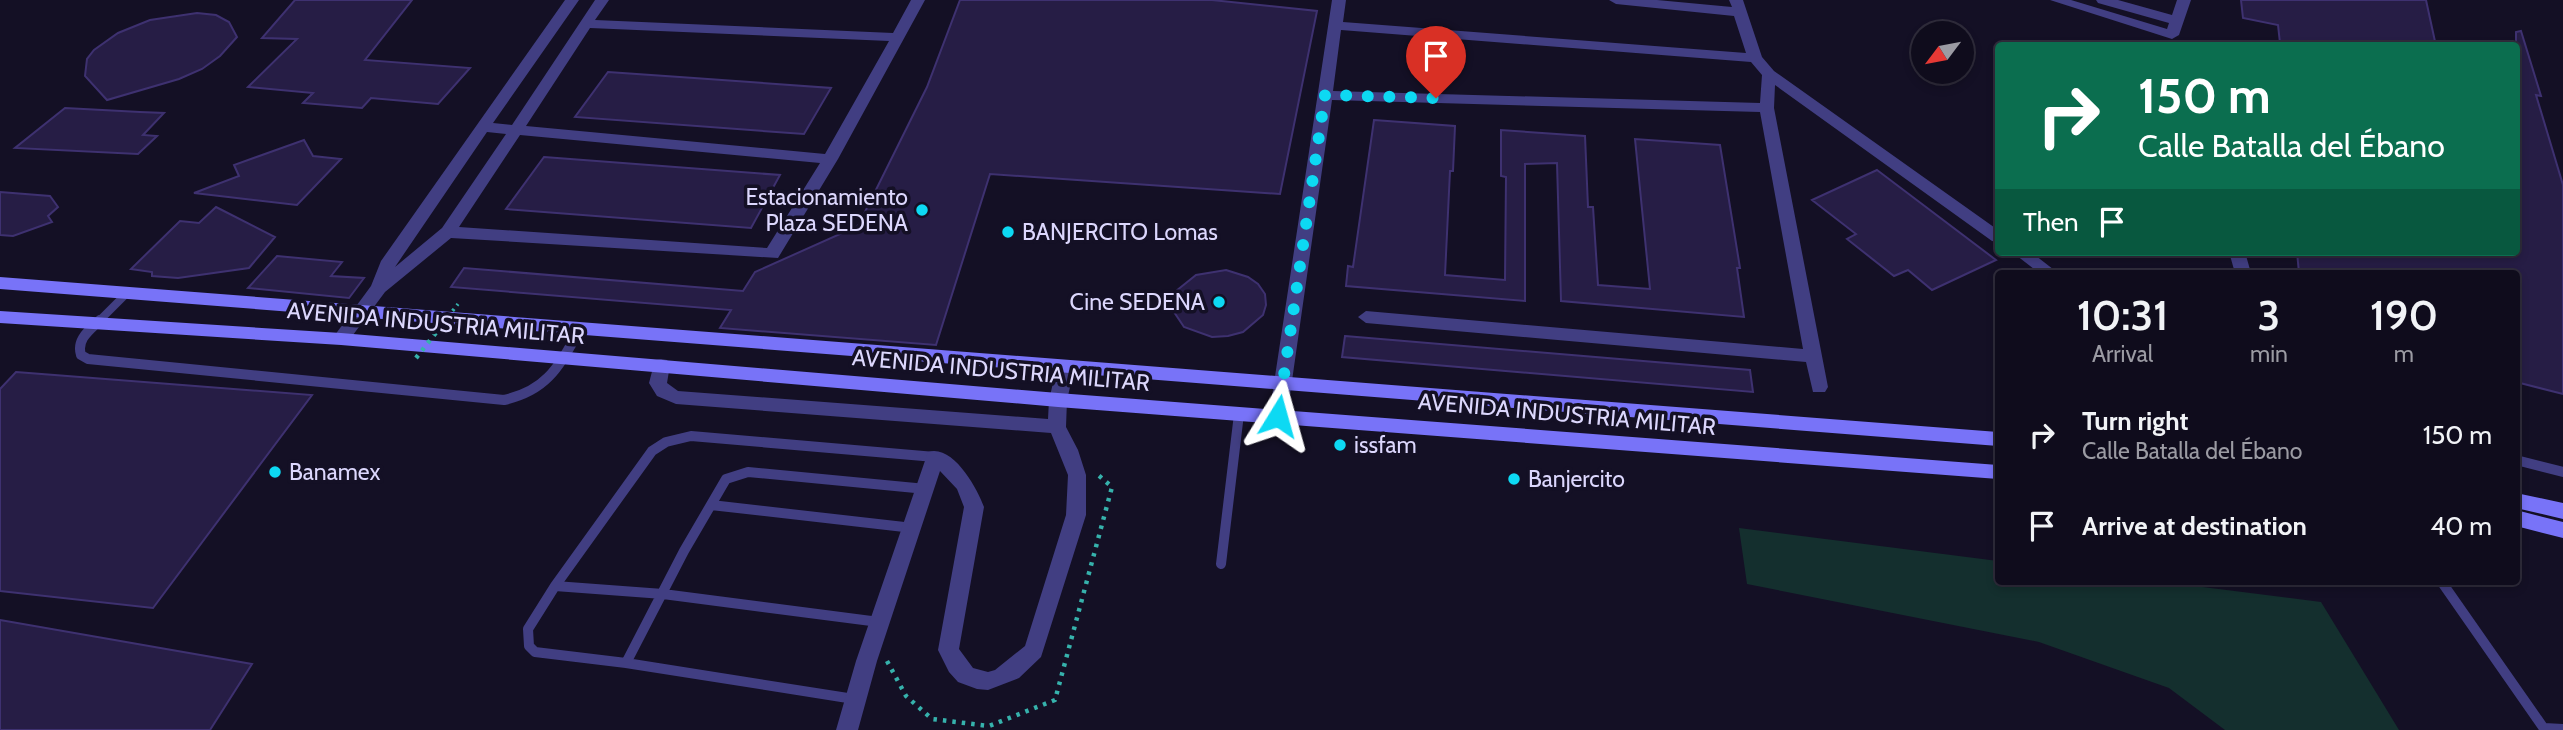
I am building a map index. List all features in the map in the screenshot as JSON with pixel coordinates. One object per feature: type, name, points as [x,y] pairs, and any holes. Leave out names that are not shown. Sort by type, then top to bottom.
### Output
[{"type":"main road","name":"AVENIDA INDUSTRIA MILITAR","points":[[0,283],[1995,439]]},
{"type":"main road","name":"AVENIDA INDUSTRIA MILITAR","points":[[0,317],[341,339],[1058,400],[1995,472]]},
{"type":"main road","points":[[2520,501],[2563,511]]},
{"type":"main road","points":[[2520,520],[2563,530]]},
{"type":"street","points":[[379,288],[387,265],[572,0]]},
{"type":"street","points":[[341,339],[379,288],[448,232],[602,0]]},
{"type":"street","points":[[448,232],[772,254],[830,159],[918,0]]},
{"type":"street","points":[[1278,416],[1339,0]]},
{"type":"street","points":[[1616,0],[1737,6],[1755,58],[1769,74],[1995,235]]},
{"type":"street","points":[[2057,0],[2174,34]]},
{"type":"street","points":[[2103,0],[2174,34]]},
{"type":"street","points":[[2174,34],[2184,0]]},
{"type":"street","points":[[586,24],[898,37]]},
{"type":"street","points":[[1335,25],[1755,58]]},
{"type":"street","points":[[1769,74],[1767,108],[1819,387]]},
{"type":"street","points":[[1325,95],[1767,108]]},
{"type":"street","points":[[483,127],[830,159]]},
{"type":"street","points":[[2026,256],[2046,270]]},
{"type":"street","points":[[387,265],[410,265]]},
{"type":"street","points":[[1366,317],[1812,356]]},
{"type":"street","points":[[661,365],[657,383],[663,391],[676,397],[1057,427]]},
{"type":"street","points":[[847,730],[854,699],[935,457],[956,472],[969,488],[974,507],[948,650],[956,668],[970,679],[984,682],[1004,677],[1021,667],[1034,651],[1076,515],[1077,475],[1069,450],[1057,427],[1058,400],[1066,366]]},
{"type":"lane","points":[[127,293],[82,338],[80,355],[88,359],[504,400],[522,397],[549,380],[580,329]]},
{"type":"lane","points":[[1221,564],[1239,414]]},
{"type":"lane","points":[[854,699],[626,663],[535,652],[529,646],[528,629],[555,586],[652,451],[679,438],[691,436],[935,457]]},
{"type":"lane","points":[[2520,461],[2563,472]]},
{"type":"lane","points":[[626,663],[726,480],[748,472],[926,489]]},
{"type":"lane","points":[[711,505],[913,528]]},
{"type":"lane","points":[[2444,585],[2545,729],[2563,729]]},
{"type":"lane","points":[[555,586],[663,594],[879,622]]},
{"type":"path","points":[[416,358],[458,304]]},
{"type":"green space","points":[[1739,528],[1995,561],[1995,585],[2187,585],[2321,602],[2399,730],[2225,730],[2169,688],[2039,642],[1747,584]]},
{"type":"building","points":[[295,0],[412,0],[365,60],[470,68],[438,104],[371,98],[362,108],[303,103],[313,93],[248,87],[297,39],[262,38]]},
{"type":"building","points":[[960,0],[1212,0],[1317,11],[1280,194],[990,174],[936,345],[720,328],[731,310],[451,287],[464,268],[743,291],[755,272],[858,226],[927,87]]},
{"type":"building","points":[[2241,0],[2426,0],[2435,42],[2280,42],[2278,25],[2243,18]]},
{"type":"building","points":[[197,13],[216,15],[229,22],[237,37],[220,56],[202,69],[179,79],[107,100],[85,76],[87,59],[94,50],[118,33],[150,20]]},
{"type":"building","points":[[2521,31],[2541,96],[2536,95],[2563,185],[2563,394],[2520,383],[2520,270],[2299,270],[2297,256],[2520,256],[2520,42],[2516,42],[2516,32]]},
{"type":"building","points":[[608,72],[831,88],[804,134],[575,117]]},
{"type":"building","points":[[65,108],[164,113],[143,135],[157,136],[138,154],[15,148]]},
{"type":"building","points":[[1374,120],[1455,126],[1445,275],[1505,280],[1506,177],[1501,176],[1501,130],[1585,136],[1588,207],[1593,207],[1598,285],[1650,289],[1635,139],[1720,145],[1740,268],[1737,268],[1744,317],[1561,301],[1557,163],[1525,164],[1525,301],[1346,286],[1348,266],[1353,267]]},
{"type":"building","points":[[304,140],[313,156],[341,159],[297,205],[194,193],[239,176],[234,165]]},
{"type":"building","points":[[544,157],[780,175],[751,228],[506,209]]},
{"type":"building","points":[[1877,170],[1996,260],[1932,290],[1908,270],[1894,276],[1847,239],[1856,234],[1812,200]]},
{"type":"building","points":[[0,192],[50,196],[58,207],[48,216],[52,222],[13,236],[0,235]]},
{"type":"building","points":[[216,207],[275,237],[249,268],[178,278],[152,276],[152,272],[131,269],[180,221],[199,223]]},
{"type":"building","points":[[277,256],[342,262],[331,276],[364,278],[349,298],[248,288]]},
{"type":"building","name":"Cine SEDENA","points":[[1226,270],[1248,277],[1258,284],[1265,294],[1263,315],[1243,332],[1228,336],[1212,337],[1184,327],[1172,309],[1176,291],[1196,275]]},
{"type":"building","points":[[1345,336],[1750,370],[1753,392],[1342,357]]},
{"type":"building","points":[[16,372],[312,395],[153,608],[0,591],[0,389]]},
{"type":"building","points":[[0,620],[252,664],[210,730],[0,730]]},
{"type":"place","name":"Estacionamiento Plaza SEDENA","points":[[922,210]]},
{"type":"place","name":"BANJERCITO Lomas","points":[[1008,232]]},
{"type":"place","name":"Cine SEDENA","points":[[1219,302]]},
{"type":"place","name":"issfam","points":[[1340,445]]},
{"type":"place","name":"Banamex","points":[[275,472]]},
{"type":"place","name":"Banjercito","points":[[1514,479]]},
{"type":"route","points":[[1278,416],[1325,95],[1436,98]]}]
